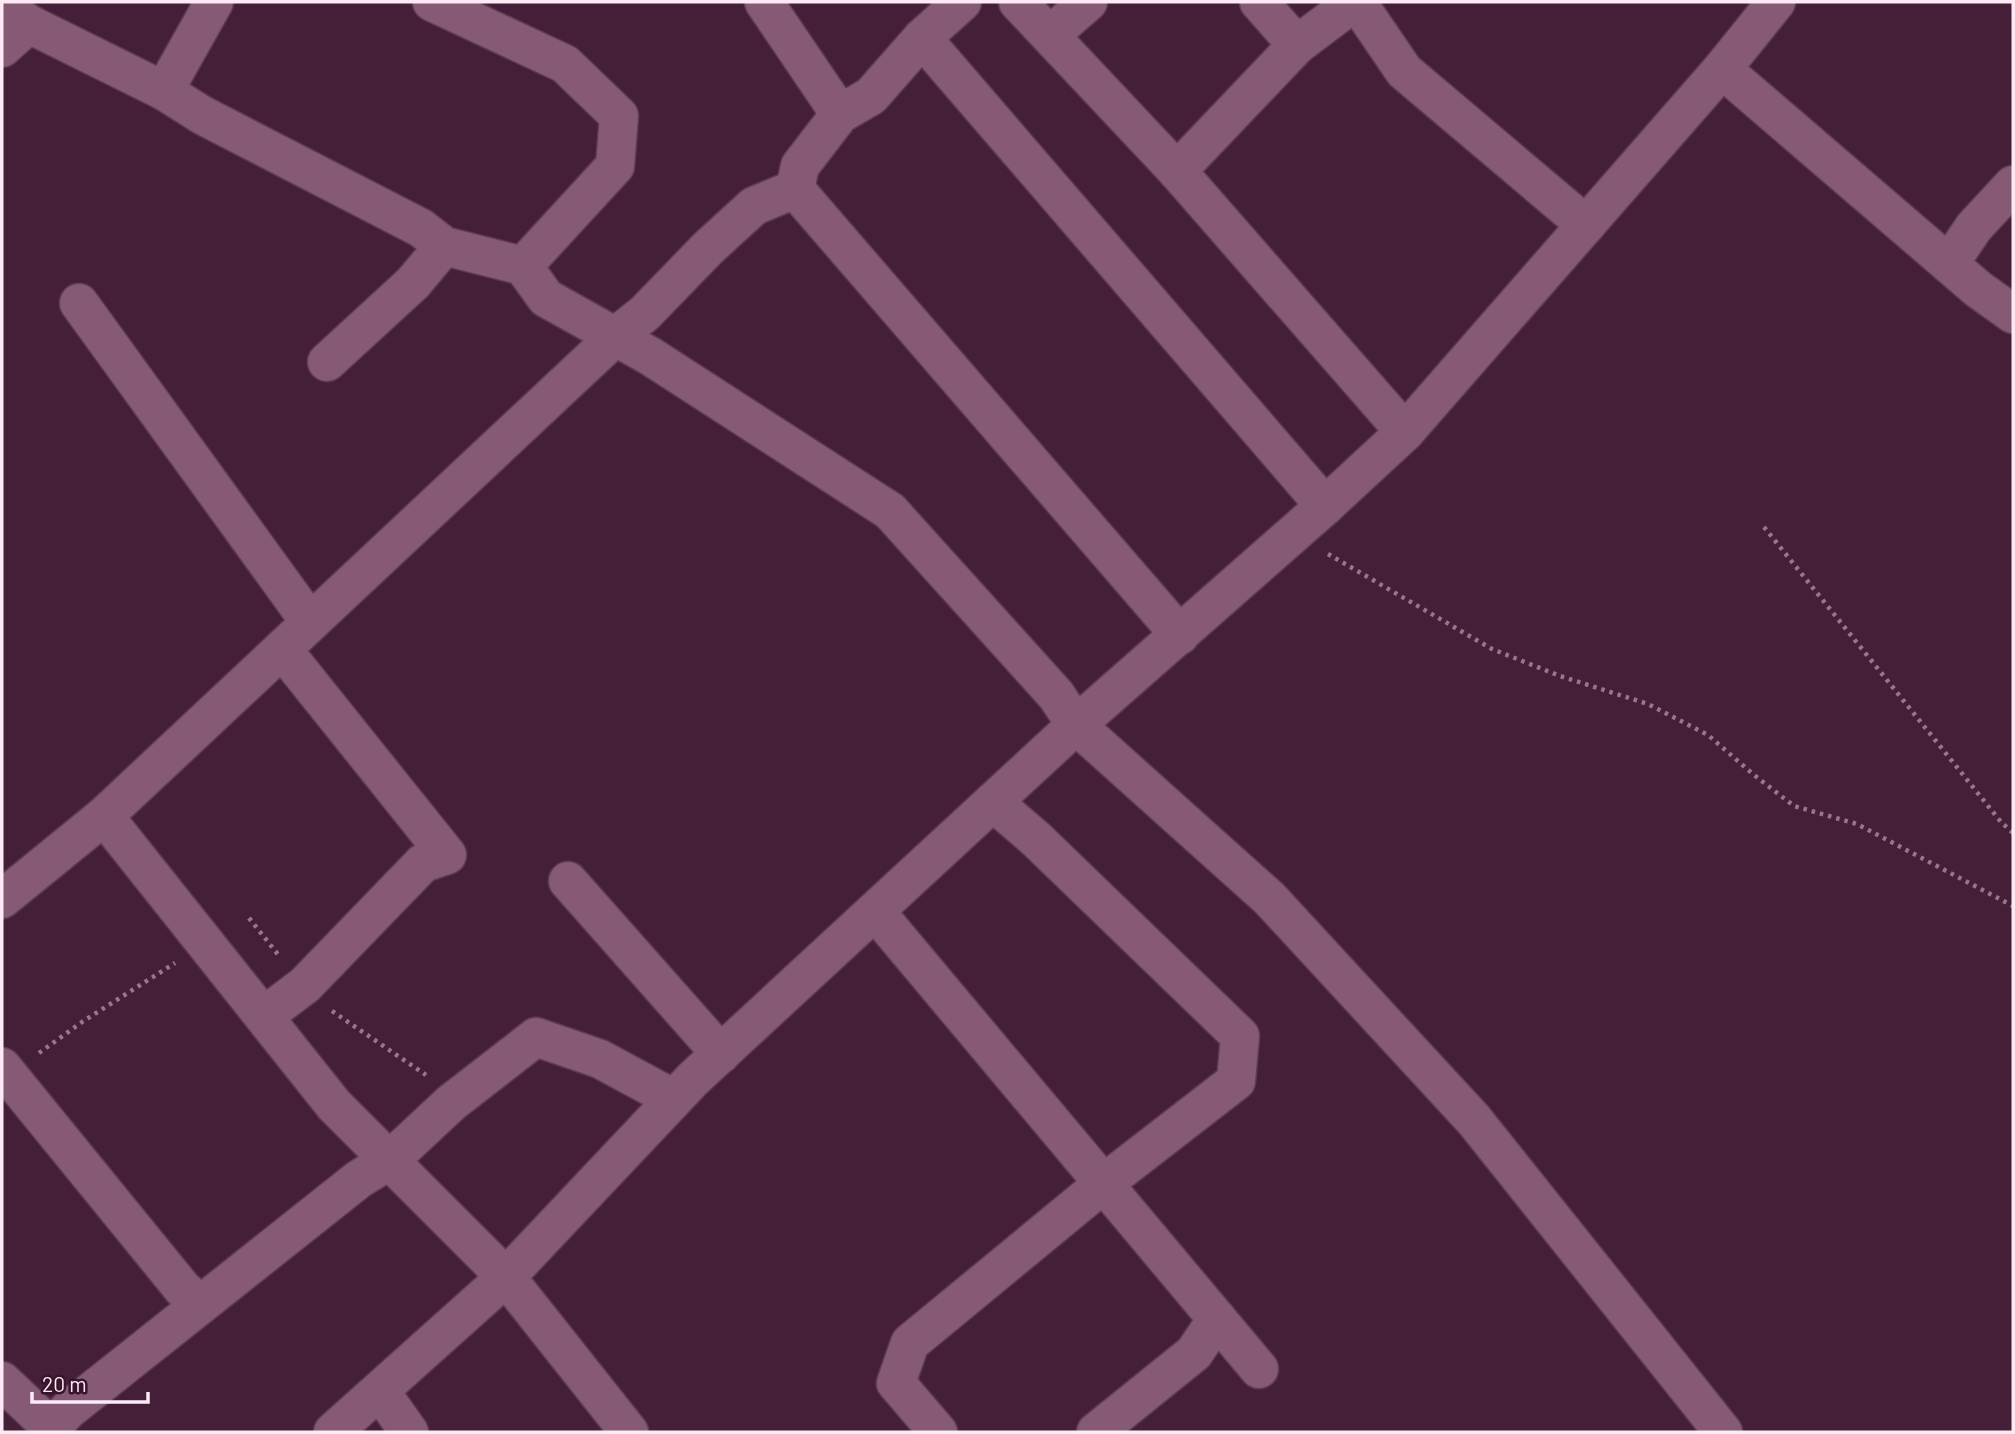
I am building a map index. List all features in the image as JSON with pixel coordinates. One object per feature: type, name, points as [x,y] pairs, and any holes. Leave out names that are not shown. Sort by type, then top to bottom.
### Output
[{"type":"street","points":[[164,91],[214,2]]},
{"type":"street","points":[[764,2],[840,114]]},
{"type":"street","points":[[795,189],[800,166],[840,114],[871,96],[922,38],[962,2]]},
{"type":"street","points":[[1018,2],[1177,171],[1405,432]]},
{"type":"street","points":[[1050,35],[1088,2]]},
{"type":"street","points":[[1259,2],[1297,45]]},
{"type":"street","points":[[1177,171],[1297,45],[1355,2],[1404,71],[1586,225]]},
{"type":"street","points":[[333,1432],[506,1277],[674,1099],[721,1054],[1076,725],[1312,518],[1405,432],[1722,69],[1776,2]]},
{"type":"street","points":[[448,5],[565,64],[619,117],[615,166],[523,266]]},
{"type":"street","points":[[11,26],[164,91],[202,116],[421,228],[444,246],[523,266],[546,298],[616,336],[890,511],[1056,695],[1076,725],[1269,898],[1474,1120],[1723,1432]]},
{"type":"street","points":[[922,38],[1312,518]]},
{"type":"street","points":[[1722,69],[1978,289],[2013,314]]},
{"type":"street","points":[[1949,264],[1974,227],[2013,185]]},
{"type":"street","points":[[2,899],[104,816],[616,336],[645,313],[700,256],[754,206],[795,189]]},
{"type":"street","points":[[795,189],[1180,635]]},
{"type":"street","points":[[327,362],[413,283],[444,246]]},
{"type":"street","points":[[79,303],[310,622]]},
{"type":"street","points":[[264,1016],[305,985],[423,863],[447,855],[282,649]]},
{"type":"street","points":[[938,1432],[896,1383],[910,1343],[1103,1184],[1236,1081],[1240,1036],[1036,839],[993,803]]},
{"type":"street","points":[[104,816],[334,1104],[506,1277],[629,1432]]},
{"type":"street","points":[[568,881],[721,1054]]},
{"type":"street","points":[[875,911],[1259,1369]]},
{"type":"street","points":[[2,1381],[53,1430],[68,1410],[359,1179],[390,1160],[452,1103],[536,1038],[600,1059],[674,1099]]},
{"type":"street","points":[[5,1071],[182,1288],[200,1305]]},
{"type":"street","points":[[1096,1432],[1194,1353],[1217,1319]]},
{"type":"street","points":[[380,1391],[409,1432]]},
{"type":"path","points":[[1312,518],[1321,550],[1492,649],[1560,676],[1648,704],[1708,734],[1794,806],[1857,824],[2013,906]]},
{"type":"path","points":[[1764,527],[2001,822],[2013,833]]},
{"type":"path","points":[[249,918],[327,1007],[445,1087],[452,1103]]},
{"type":"path","points":[[5,1071],[205,944]]}]
